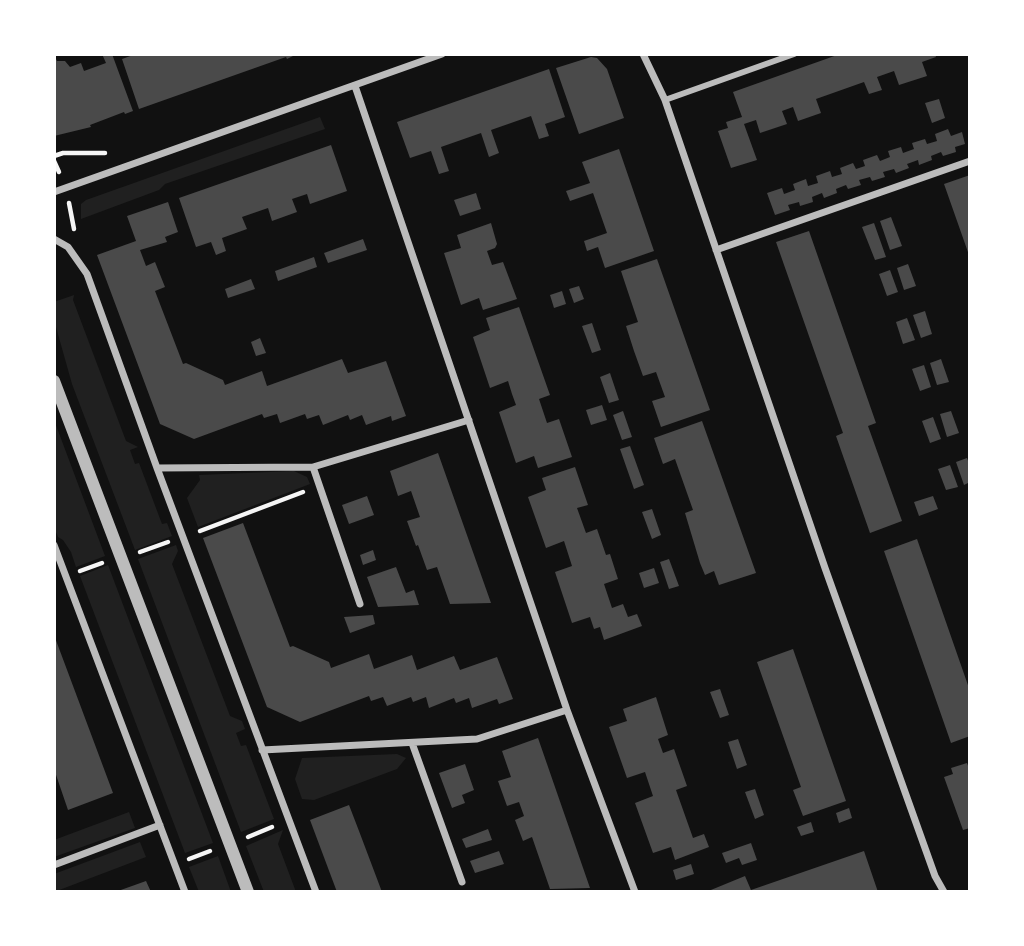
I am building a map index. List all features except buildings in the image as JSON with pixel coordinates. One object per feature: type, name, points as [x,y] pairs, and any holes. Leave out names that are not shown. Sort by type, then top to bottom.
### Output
[{"type":"street","points":[[54,192],[442,54]]},
{"type":"street","points":[[643,54],[665,100],[825,568],[934,876],[944,892]]},
{"type":"street","points":[[665,100],[794,54]]},
{"type":"street","points":[[355,86],[567,710],[635,892]]},
{"type":"street","points":[[716,250],[970,161]]},
{"type":"street","points":[[54,239],[68,247],[87,274],[316,892]]},
{"type":"street","points":[[54,381],[248,892]]},
{"type":"street","points":[[157,468],[313,467],[469,420]]},
{"type":"street","points":[[313,467],[360,604]]},
{"type":"street","points":[[54,545],[185,892]]},
{"type":"street","points":[[262,750],[477,738],[567,710]]},
{"type":"street","points":[[412,743],[462,881]]},
{"type":"street","points":[[54,865],[160,824]]},
{"type":"path","points":[[149,550],[319,485]]},
{"type":"path","points":[[85,570],[98,564]]},
{"type":"path","points":[[255,834],[268,829]]},
{"type":"path","points":[[192,858],[203,853]]},
{"type":"shaded area","points":[[320,117],[325,129],[165,184],[159,190],[81,219],[81,204],[86,200]]},
{"type":"shaded area","points":[[74,295],[73,300],[126,441],[138,447],[130,450],[135,464],[139,463],[162,524],[167,523],[172,536],[135,550],[72,384],[54,320],[54,302]]},
{"type":"shaded area","points":[[54,420],[105,556],[76,567],[71,552],[58,537],[54,527]]},
{"type":"shaded area","points":[[294,471],[307,477],[310,484],[198,527],[187,498],[200,480],[199,475]]},
{"type":"shaded area","points":[[176,545],[178,551],[172,564],[230,716],[242,721],[245,729],[236,733],[241,746],[246,745],[274,819],[241,832],[138,559]]},
{"type":"shaded area","points":[[108,565],[213,843],[185,853],[80,576]]},
{"type":"shaded area","points":[[397,754],[406,758],[397,769],[314,800],[302,799],[295,779],[302,758]]},
{"type":"shaded area","points":[[129,812],[135,828],[54,857],[54,840]]},
{"type":"shaded area","points":[[283,830],[278,844],[296,892],[264,892],[246,846]]},
{"type":"shaded area","points":[[140,842],[146,857],[54,892],[54,874]]},
{"type":"shaded area","points":[[218,856],[231,892],[199,892],[189,867]]}]
